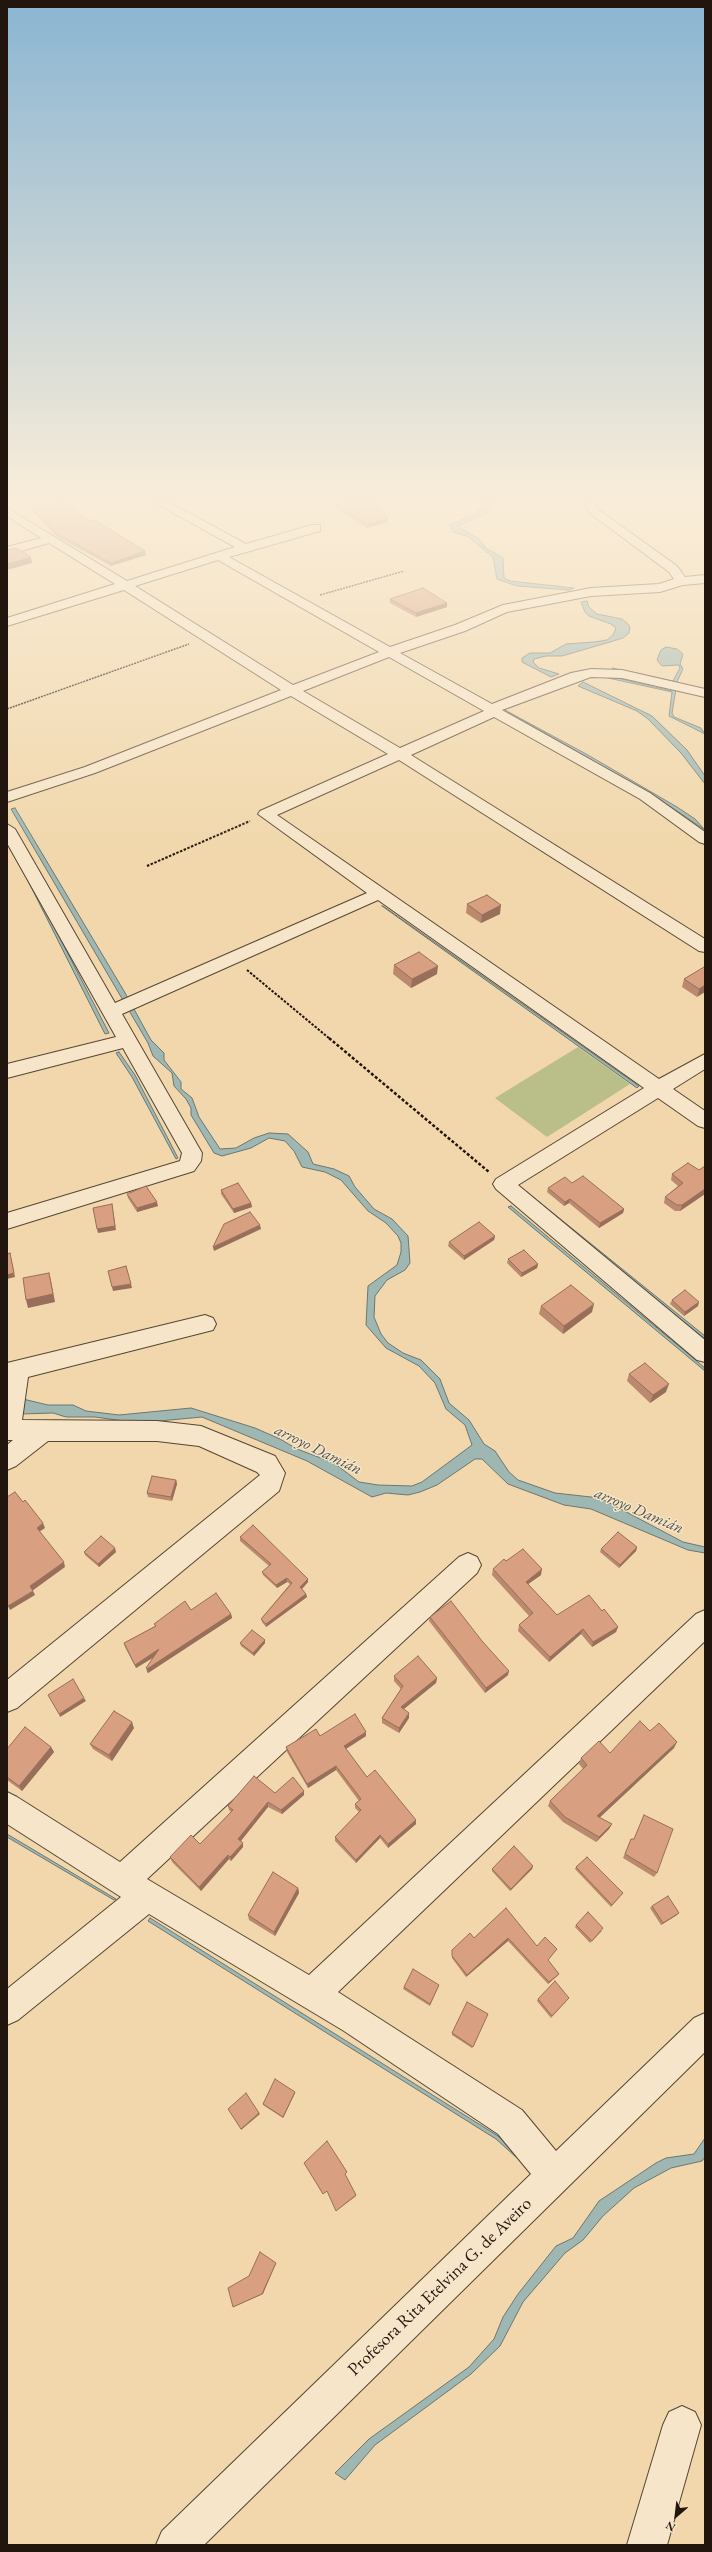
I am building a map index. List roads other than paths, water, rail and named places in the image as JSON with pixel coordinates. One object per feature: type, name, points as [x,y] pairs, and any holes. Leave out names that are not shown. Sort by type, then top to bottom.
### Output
[{"type":"street","points":[[178,619],[293,691],[399,754],[705,948]]},
{"type":"street","points":[[332,619],[644,796],[705,839]]},
{"type":"street","points":[[7,797],[70,778],[428,637],[460,628],[479,619]]},
{"type":"street","points":[[705,693],[622,674],[591,673],[576,676],[493,711],[266,814],[705,1121]]},
{"type":"street","points":[[7,830],[129,1040],[192,1153],[191,1161],[186,1166],[7,1221]]},
{"type":"street","points":[[112,1011],[379,894]]},
{"type":"street","points":[[7,1070],[129,1040]]},
{"type":"street","points":[[705,1060],[503,1184],[705,1353]]},
{"type":"street","points":[[7,1698],[270,1483],[273,1473],[266,1464],[201,1436],[158,1431],[8,1430],[13,1372],[205,1324]]},
{"type":"street","points":[[7,1459],[44,1430]]},
{"type":"street","points":[[7,2009],[135,1889],[468,1565]]},
{"type":"street","points":[[312,1994],[705,1623]]},
{"type":"street","points":[[7,1807],[135,1889],[312,1994],[510,2122],[554,2175]]},
{"type":"street","name":"Profesora Rita Etelvina G. de Aveiro","points":[[176,2545],[705,2029]]},
{"type":"street","points":[[647,2545],[682,2425]]},
{"type":"water","points":[[598,619],[622,619],[630,627],[629,633],[623,638],[562,656],[546,656],[534,659],[533,662],[539,668],[559,674],[551,677],[522,662],[522,658],[530,653],[550,653],[566,644],[607,640],[613,635],[616,628],[611,624]]},
{"type":"water","points":[[666,647],[677,649],[683,654],[680,664],[683,669],[676,684],[612,668],[673,681],[680,668],[679,665],[662,666],[657,660],[661,650]]},
{"type":"water","points":[[608,678],[617,678],[672,691],[672,688],[676,689],[672,713],[674,717],[701,728],[705,734],[669,716],[672,692]]},
{"type":"water","points":[[583,682],[652,716],[687,750],[705,776],[705,784],[681,753],[648,719],[637,711],[578,686]]},
{"type":"water","points":[[503,709],[588,755],[677,807],[695,819],[705,830],[658,798]]},
{"type":"water","points":[[15,808],[124,991],[151,1040],[164,1053],[164,1060],[181,1082],[181,1089],[192,1098],[199,1117],[220,1149],[236,1148],[254,1138],[269,1133],[288,1134],[308,1152],[313,1164],[334,1169],[349,1176],[355,1187],[374,1209],[392,1219],[408,1236],[410,1263],[405,1270],[387,1280],[375,1296],[374,1317],[381,1334],[388,1343],[403,1353],[421,1360],[440,1379],[449,1403],[469,1420],[484,1444],[495,1451],[509,1472],[518,1480],[555,1493],[600,1498],[683,1542],[705,1547],[705,1553],[688,1550],[591,1509],[564,1505],[508,1484],[482,1459],[475,1459],[437,1485],[420,1492],[408,1495],[386,1493],[372,1497],[307,1461],[202,1417],[138,1423],[95,1417],[66,1417],[53,1413],[21,1414],[23,1399],[48,1405],[73,1405],[86,1411],[119,1415],[191,1408],[255,1428],[280,1439],[297,1449],[334,1463],[359,1482],[378,1485],[412,1486],[422,1482],[472,1445],[465,1425],[446,1409],[435,1383],[419,1366],[386,1348],[366,1325],[368,1286],[397,1265],[401,1252],[401,1243],[398,1236],[386,1223],[368,1211],[341,1180],[325,1172],[302,1167],[294,1151],[285,1141],[269,1138],[251,1148],[222,1156],[214,1153],[191,1115],[191,1108],[186,1099],[174,1086],[172,1073],[153,1056],[148,1043],[11,809]]},
{"type":"water","points":[[18,861],[20,861],[109,1033],[105,1034]]},
{"type":"water","points":[[383,906],[639,1086],[637,1088]]},
{"type":"water","points":[[119,1052],[135,1075],[178,1158],[176,1159],[132,1077],[116,1053]]},
{"type":"water","points":[[527,1192],[705,1336],[705,1339],[526,1194]]},
{"type":"water","points":[[511,1206],[705,1368],[705,1371],[508,1207]]},
{"type":"water","points":[[7,1834],[116,1899],[114,1900],[7,1837]]},
{"type":"water","points":[[150,1918],[498,2136],[518,2155],[517,2158],[496,2139],[148,1921]]},
{"type":"water","points":[[705,2138],[705,2157],[702,2161],[671,2168],[634,2188],[603,2216],[583,2240],[565,2253],[523,2302],[500,2346],[471,2374],[375,2445],[345,2480],[335,2473],[369,2439],[469,2367],[494,2339],[503,2317],[518,2294],[556,2246],[573,2238],[599,2201],[666,2158],[694,2154]]},
{"type":"water label","name":"arroyo Damián","points":[[318,1450]]},
{"type":"water label","name":"arroyo Damián","points":[[639,1511]]}]
